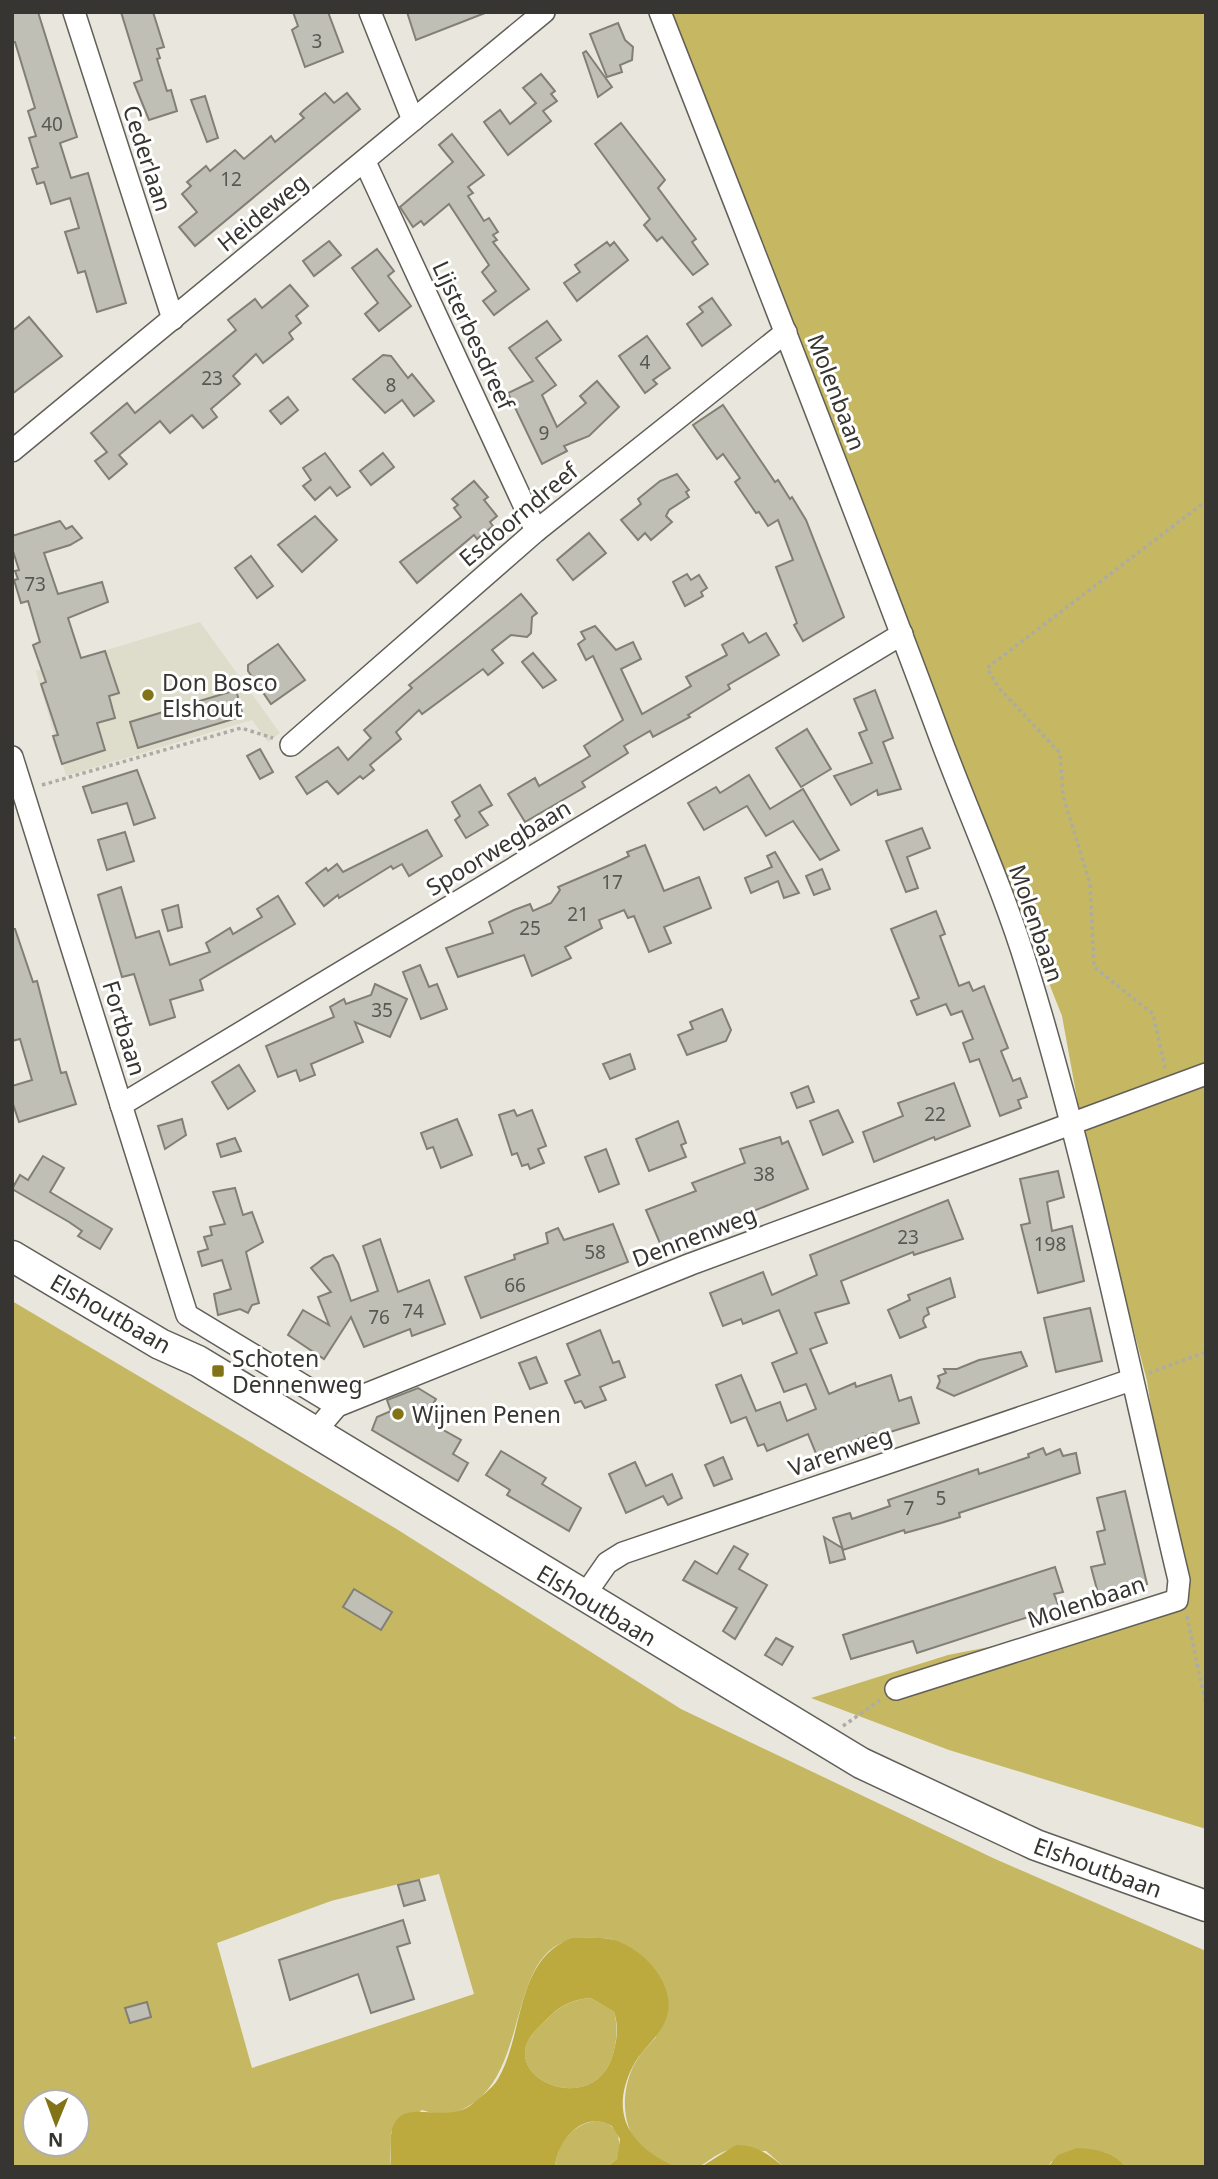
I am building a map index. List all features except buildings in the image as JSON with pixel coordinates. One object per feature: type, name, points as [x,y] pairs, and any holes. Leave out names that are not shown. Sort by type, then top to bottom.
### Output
[{"type":"main road","name":"Elshoutbaan","points":[[12,1256],[160,1344],[198,1361],[822,1742],[923,1794],[1036,1845],[1206,1906]]},
{"type":"street","name":"Cederlaan","points":[[74,12],[173,319]]},
{"type":"street","points":[[370,12],[413,120]]},
{"type":"street","name":"Heideweg","points":[[12,451],[544,12]]},
{"type":"street","name":"Molenbaan","points":[[660,12],[786,332],[968,813],[1004,900],[1073,1124],[1179,1580],[1177,1600],[896,1689]]},
{"type":"street","name":"Lijsterbesdreef","points":[[365,162],[536,531]]},
{"type":"street","name":"Esdoorndreef","points":[[291,745],[536,531],[786,332]]},
{"type":"street","name":"Spoorwegbaan","points":[[121,1105],[902,634]]},
{"type":"street","name":"Fortbaan","points":[[12,757],[187,1315],[337,1406]]},
{"type":"street","name":"Dennenweg","points":[[337,1406],[716,1255],[1206,1074]]},
{"type":"street","name":"Varenweg","points":[[584,1596],[607,1563],[622,1553],[1131,1380]]},
{"type":"street","points":[[314,1433],[337,1406]]},
{"type":"path","points":[[1170,1087],[1153,1014],[1094,967],[1090,884],[1063,795],[1060,753],[998,687],[986,668],[1206,501]]},
{"type":"path","points":[[22,790],[241,728],[291,745]]},
{"type":"path","points":[[1131,1380],[1206,1352]]},
{"type":"path","points":[[1179,1580],[1206,1705]]},
{"type":"path","points":[[822,1742],[896,1689]]},
{"type":"shaded area","points":[[663,12],[1206,12],[1206,1829],[949,1750],[811,1698],[948,1655],[1183,1609],[1147,1381],[1086,1148],[1062,1016]]},
{"type":"shaded area","name":"Don Bosco Elshout","points":[[200,622],[280,733],[268,742],[252,720],[66,776],[36,671]]},
{"type":"shaded area","points":[[12,1301],[395,1528],[681,1709],[993,1858],[1206,1951],[1206,2167],[1125,2167],[1117,2159],[1100,2151],[1051,2162],[1048,2167],[784,2167],[766,2151],[738,2149],[723,2152],[694,2167],[662,2163],[648,2155],[637,2144],[626,2115],[625,2099],[633,2067],[656,2037],[612,1939],[587,1938],[564,1942],[547,1953],[535,1970],[503,2063],[492,2084],[476,2101],[463,2109],[444,2114],[422,2110],[391,2132],[390,2167],[12,2167],[12,1741],[16,1738],[12,1734]],"holes":[[[439,1874],[474,1994],[252,2068],[217,1943],[331,1901]]]},
{"type":"shaded area","points":[[572,1938],[610,1939],[643,1956],[660,1976],[668,2000],[666,2020],[633,2066],[623,2100],[624,2114],[636,2139],[647,2150],[676,2167],[607,2167],[617,2159],[620,2139],[612,2126],[592,2121],[582,2124],[567,2138],[561,2147],[555,2167],[390,2167],[391,2134],[397,2119],[414,2112],[460,2111],[489,2090],[498,2079],[507,2061],[530,1980],[553,1948]],"holes":[[[591,1998],[614,2012],[617,2033],[613,2054],[602,2074],[586,2085],[568,2088],[550,2084],[535,2075],[526,2062],[526,2046],[537,2029],[567,2004]]]},
{"type":"shaded area","points":[[591,1998],[614,2012],[616,2033],[613,2054],[602,2074],[586,2085],[568,2088],[550,2084],[535,2075],[526,2062],[526,2046],[537,2029],[555,2012],[574,2001]]},
{"type":"shaded area","points":[[596,2121],[610,2125],[617,2133],[617,2159],[607,2167],[555,2167],[559,2150],[568,2136],[580,2126]]},
{"type":"shaded area","points":[[736,2145],[762,2151],[784,2167],[701,2167]]},
{"type":"shaded area","points":[[1077,2148],[1110,2154],[1125,2167],[1048,2167],[1058,2155]]},
{"type":"place","name":"Don Bosco Elshout","points":[[148,695]]},
{"type":"place","name":"Schoten Dennenweg","points":[[218,1371]]},
{"type":"place","name":"Wijnen Penen","points":[[398,1414]]}]
